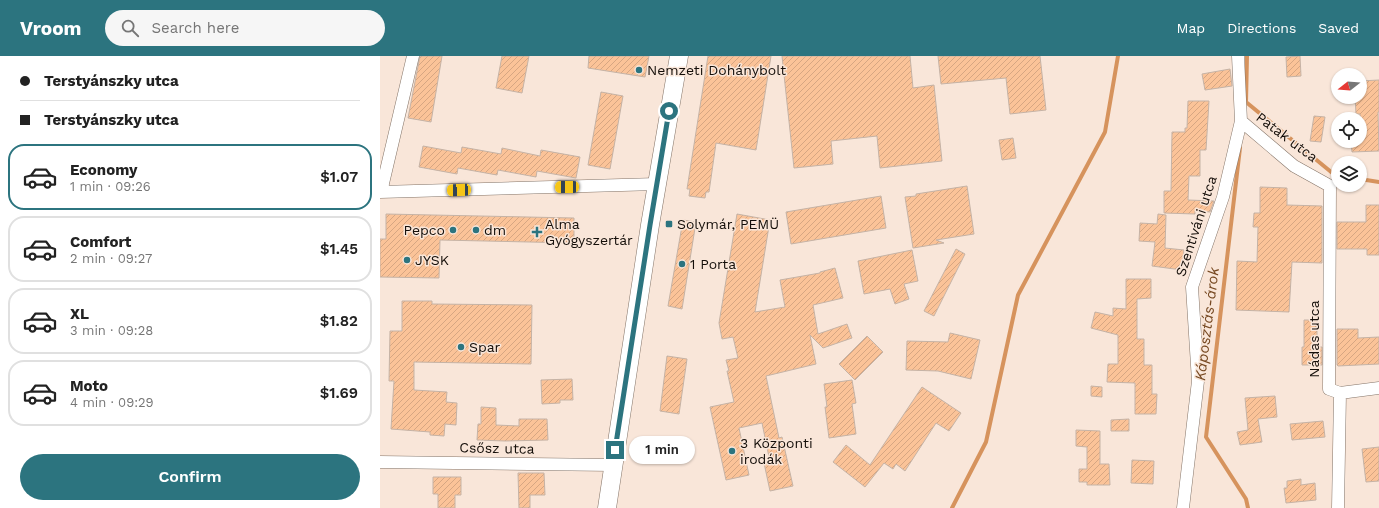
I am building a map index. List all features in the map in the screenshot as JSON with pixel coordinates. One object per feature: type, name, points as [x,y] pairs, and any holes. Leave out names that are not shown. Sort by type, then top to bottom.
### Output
[{"type":"main road","points":[[607,508],[656,184],[679,56]]},
{"type":"street","points":[[413,56],[381,192],[656,184]]},
{"type":"street","name":"Patak utca","points":[[1238,56],[1241,121],[1294,166],[1330,186]]},
{"type":"street","name":"Szentiváni utca","points":[[1183,508],[1198,381],[1192,286],[1223,197],[1241,121]]},
{"type":"street","name":"Nádas utca","points":[[1330,186],[1329,389],[1340,393]]},
{"type":"street","points":[[1338,508],[1340,393],[1379,388]]},
{"type":"street","name":"Csősz utca","points":[[381,461],[613,465]]},
{"type":"building","points":[[420,56],[442,56],[431,122],[408,118]]},
{"type":"building","points":[[502,56],[529,56],[522,93],[496,88]]},
{"type":"building","points":[[589,56],[649,56],[645,77],[588,68]]},
{"type":"building","points":[[708,56],[771,56],[756,150],[716,143],[709,192],[706,192],[705,198],[689,196],[690,189],[687,189]]},
{"type":"building","points":[[782,56],[910,56],[913,88],[934,85],[942,161],[880,168],[877,136],[831,141],[833,164],[794,168]]},
{"type":"building","points":[[938,56],[1040,56],[1046,110],[1010,114],[1006,78],[941,84]]},
{"type":"building","points":[[1300,56],[1301,76],[1287,77],[1286,57]]},
{"type":"building","points":[[1230,69],[1232,86],[1205,90],[1202,74]]},
{"type":"building","points":[[1379,80],[1379,151],[1352,152],[1352,148],[1367,148],[1367,112],[1356,112],[1355,104],[1367,104],[1367,81]]},
{"type":"building","points":[[601,92],[623,96],[610,169],[588,165]]},
{"type":"building","points":[[1188,101],[1209,101],[1206,150],[1200,150],[1200,176],[1189,176],[1188,200],[1214,201],[1210,212],[1195,211],[1195,214],[1164,213],[1164,191],[1171,191],[1172,132],[1185,132],[1185,128],[1187,128]]},
{"type":"building","points":[[1314,116],[1325,117],[1321,142],[1310,141]]},
{"type":"building","points":[[1013,138],[1016,158],[1002,160],[999,140]]},
{"type":"building","points":[[423,146],[461,153],[462,147],[501,154],[502,148],[540,156],[541,150],[580,157],[576,178],[537,171],[536,177],[498,170],[497,175],[458,168],[457,174],[419,167]]},
{"type":"building","points":[[967,186],[974,234],[936,240],[944,243],[913,248],[905,197]]},
{"type":"building","points":[[1260,187],[1287,188],[1287,205],[1322,206],[1322,263],[1292,262],[1289,312],[1236,310],[1237,261],[1257,262],[1258,227],[1253,227],[1254,213],[1260,213]]},
{"type":"building","points":[[881,196],[886,228],[791,244],[786,212]]},
{"type":"building","points":[[1366,205],[1379,205],[1379,255],[1367,255],[1367,249],[1337,249],[1337,222],[1366,222]]},
{"type":"building","points":[[386,214],[574,218],[574,243],[440,240],[439,278],[380,277],[380,239],[386,239]]},
{"type":"building","points":[[737,214],[770,220],[755,312],[785,307],[780,280],[820,273],[835,268],[843,298],[813,305],[818,334],[847,324],[852,338],[823,348],[810,335],[816,364],[766,376],[779,438],[782,437],[793,486],[770,491],[764,463],[770,462],[762,423],[739,428],[749,475],[726,480],[710,407],[734,402],[726,360],[738,358],[733,337],[722,339],[719,323]]},
{"type":"building","points":[[1158,214],[1166,215],[1165,248],[1184,250],[1182,270],[1152,266],[1155,242],[1139,241],[1140,223],[1157,224]]},
{"type":"building","name":"1 Porta","points":[[683,220],[696,222],[682,309],[668,306]]},
{"type":"building","points":[[956,249],[965,254],[934,316],[924,311]]},
{"type":"building","points":[[912,250],[918,281],[904,284],[909,299],[895,304],[890,289],[864,294],[858,261]]},
{"type":"building","points":[[1126,279],[1151,279],[1151,298],[1137,299],[1137,339],[1144,339],[1144,365],[1152,365],[1152,394],[1157,394],[1156,414],[1135,414],[1135,383],[1107,382],[1108,364],[1118,364],[1118,335],[1091,328],[1095,312],[1113,316],[1113,308],[1126,309]]},
{"type":"building","name":"Spar","points":[[402,301],[432,301],[432,304],[532,305],[531,364],[414,362],[414,390],[447,392],[446,402],[457,403],[456,425],[445,424],[444,436],[430,435],[430,432],[391,429],[394,381],[389,381],[390,331],[402,331]]},
{"type":"building","points":[[1304,320],[1317,320],[1317,347],[1322,347],[1322,365],[1302,365]]},
{"type":"building","points":[[1337,329],[1358,329],[1358,338],[1379,337],[1379,364],[1338,366]]},
{"type":"building","points":[[950,333],[980,340],[971,379],[938,371],[906,370],[907,341],[948,342]]},
{"type":"building","points":[[867,336],[883,352],[855,380],[839,364]]},
{"type":"building","points":[[667,356],[687,359],[679,414],[660,411]]},
{"type":"building","points":[[572,379],[573,400],[560,400],[560,403],[542,404],[541,380]]},
{"type":"building","points":[[852,380],[856,403],[852,404],[856,434],[829,438],[824,384]]},
{"type":"building","points":[[1091,386],[1102,387],[1102,397],[1091,396]]},
{"type":"building","points":[[922,387],[961,413],[949,431],[936,423],[905,471],[896,464],[893,469],[884,463],[865,487],[833,462],[846,445],[870,465]]},
{"type":"building","points":[[1275,396],[1277,417],[1258,419],[1262,442],[1240,445],[1237,432],[1248,430],[1245,398]]},
{"type":"building","points":[[481,407],[496,408],[496,425],[519,426],[519,419],[547,419],[548,440],[477,440],[478,424],[481,424]]},
{"type":"building","points":[[1129,419],[1129,431],[1111,431],[1111,420]]},
{"type":"building","points":[[1323,421],[1325,437],[1292,440],[1290,424]]},
{"type":"building","points":[[1076,430],[1100,431],[1100,464],[1109,464],[1110,485],[1087,485],[1087,482],[1079,482],[1079,469],[1087,469],[1087,447],[1076,446]]},
{"type":"building","points":[[1379,447],[1379,481],[1366,482],[1362,449]]},
{"type":"building","points":[[1132,460],[1154,461],[1153,484],[1131,483]]},
{"type":"building","points":[[518,473],[544,473],[545,495],[530,495],[530,508],[519,508]]},
{"type":"building","points":[[433,477],[461,477],[461,495],[455,495],[455,508],[438,508],[438,494],[433,494]]},
{"type":"building","points":[[1301,479],[1301,485],[1315,483],[1316,500],[1286,503],[1284,488],[1287,488],[1287,481]]},
{"type":"waterway","points":[[952,508],[986,442],[1018,295],[1105,132],[1118,56]]},
{"type":"waterway","points":[[1246,102],[1247,56]]},
{"type":"waterway","points":[[1246,102],[1331,172]]},
{"type":"waterway","name":"Káposztás-árok","points":[[1240,148],[1206,437],[1246,499],[1248,508]]},
{"type":"waterway","points":[[1367,180],[1379,182]]},
{"type":"place","name":"Nemzeti Dohánybolt","points":[[639,70]]},
{"type":"place","name":"Solymár, PEMÜ","points":[[669,224]]},
{"type":"place","name":"Pepco","points":[[453,230]]},
{"type":"place","name":"dm","points":[[476,230]]},
{"type":"place","name":"Alma Gyógyszertár","points":[[537,232]]},
{"type":"place","name":"JYSK","points":[[407,260]]},
{"type":"place","name":"1 Porta","points":[[682,264]]},
{"type":"place","name":"Spar","points":[[461,347]]},
{"type":"place","name":"3 Központi irodák","points":[[732,451]]},
{"type":"route","points":[[615,450],[669,111]]}]
